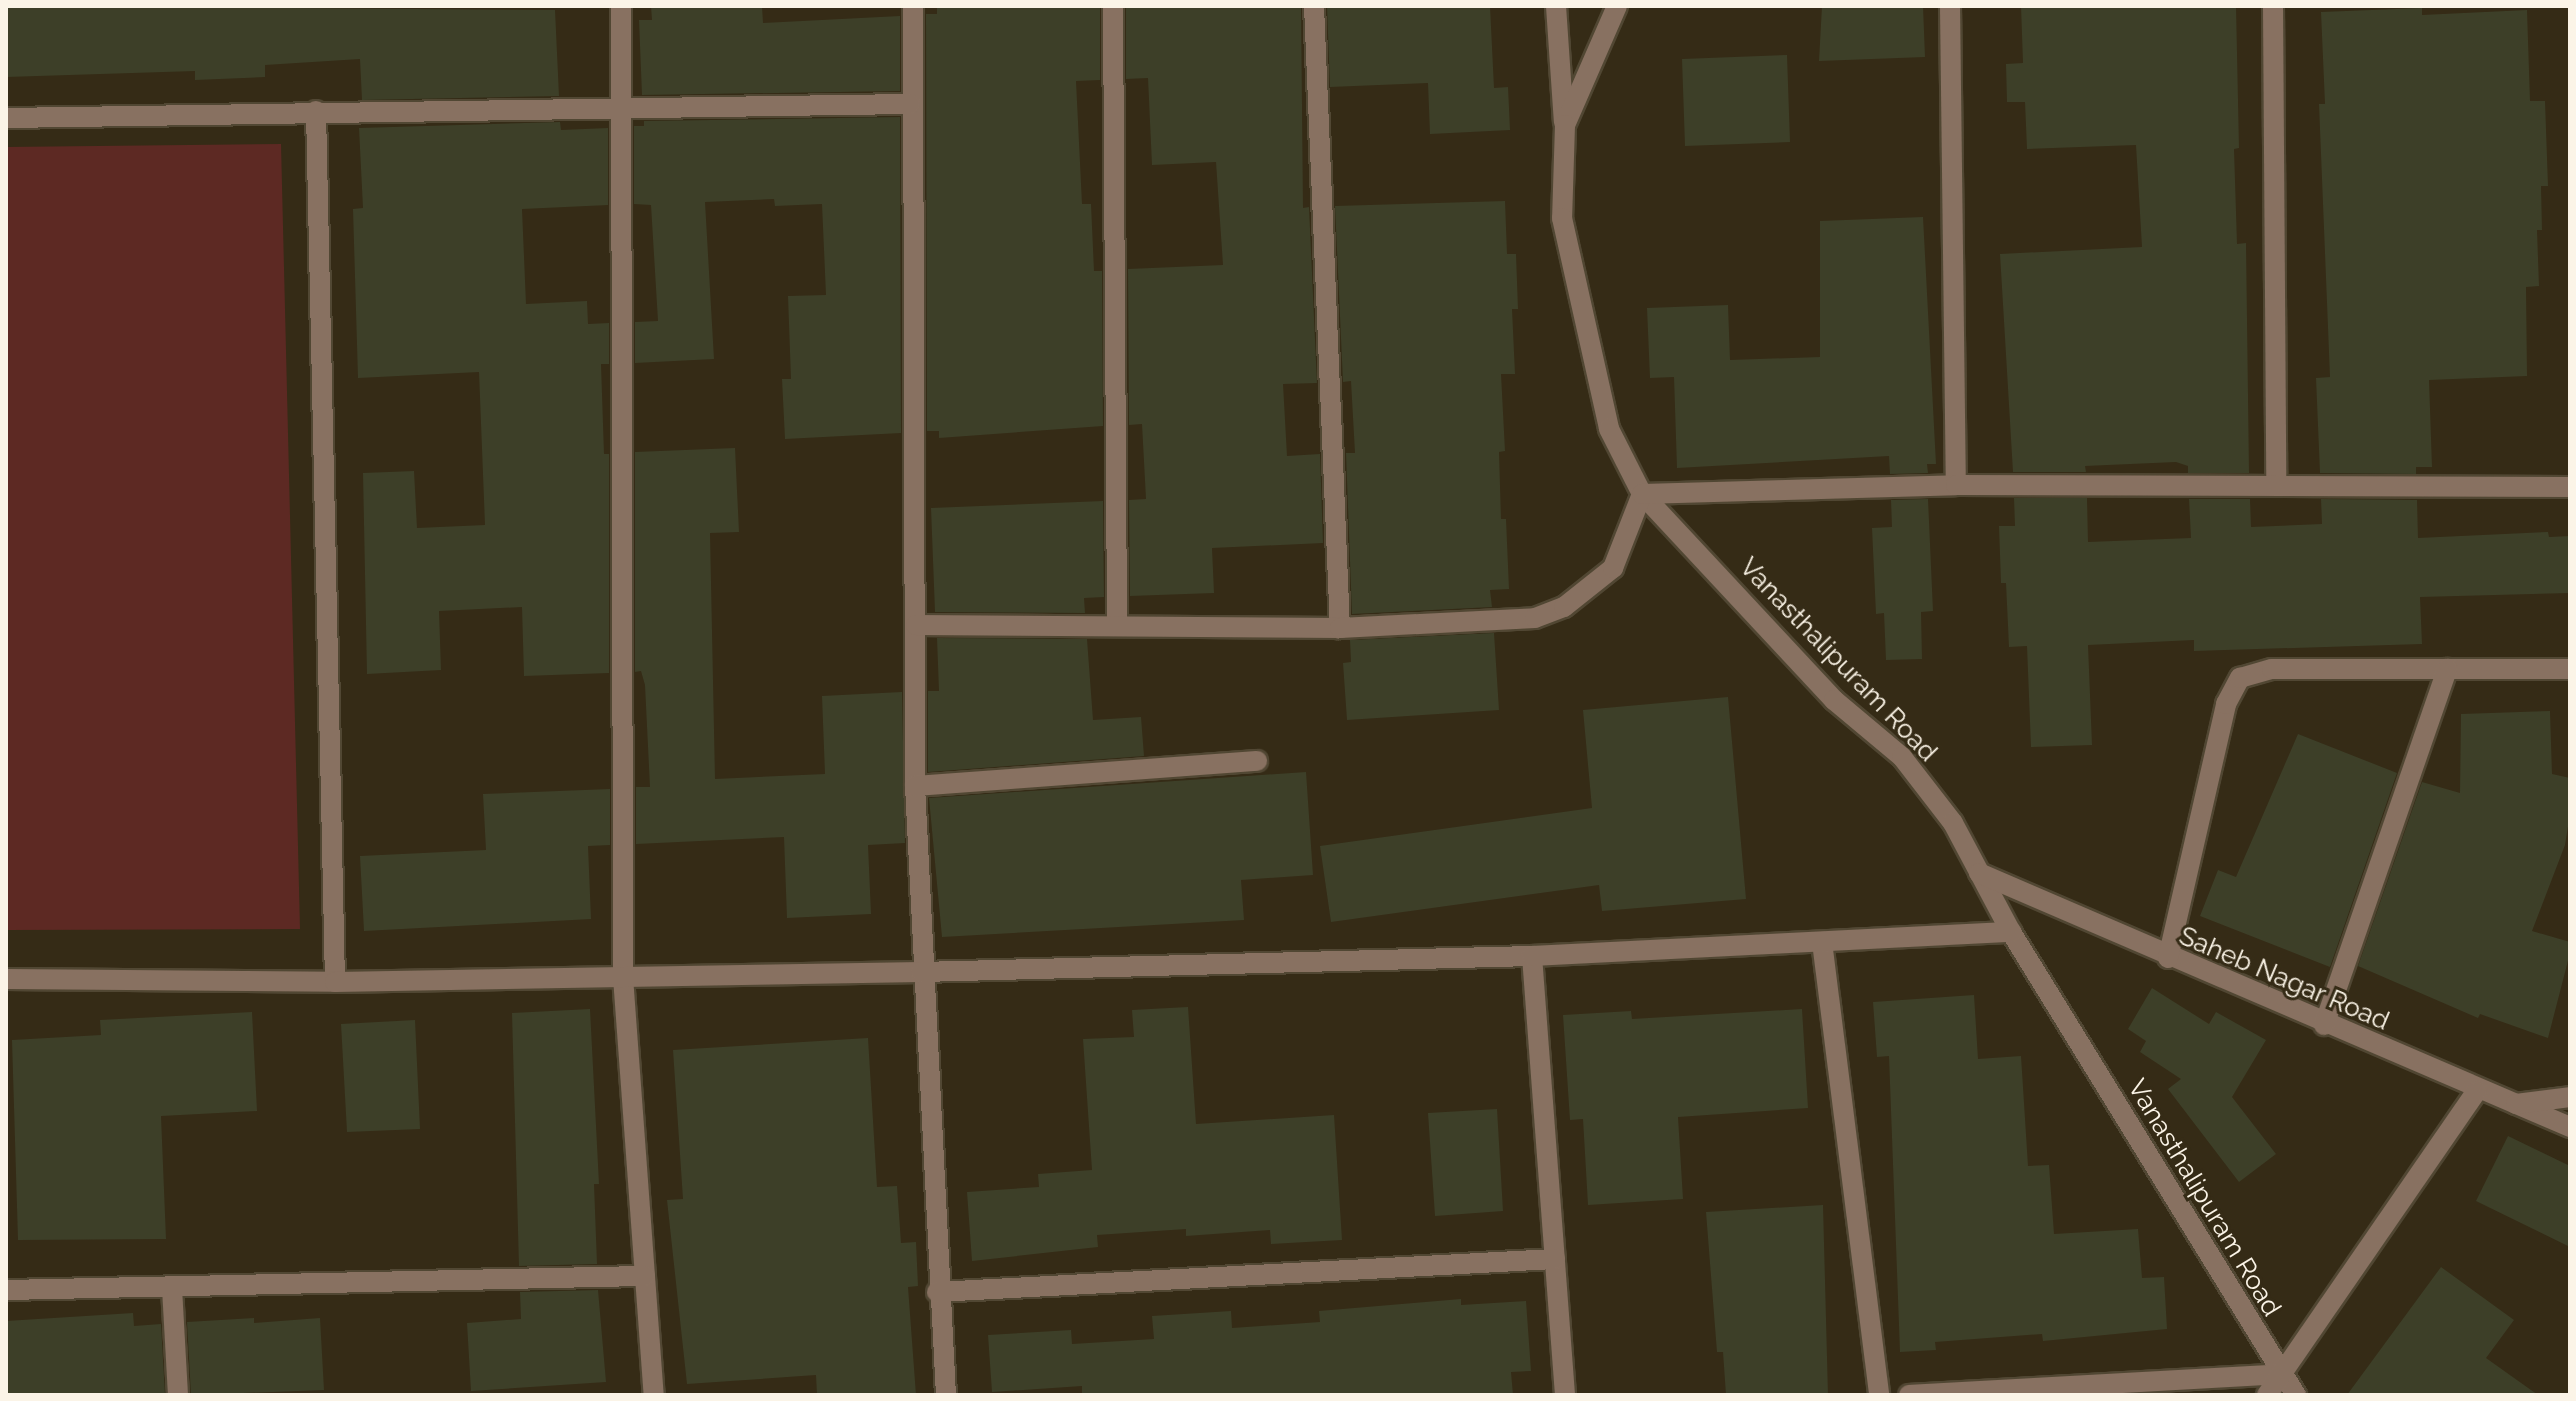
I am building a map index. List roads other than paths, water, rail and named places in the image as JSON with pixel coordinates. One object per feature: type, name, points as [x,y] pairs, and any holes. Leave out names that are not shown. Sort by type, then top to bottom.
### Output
[{"type":"street","points":[[621,6],[618,111],[623,977],[654,1395]]},
{"type":"street","points":[[913,6],[910,104],[915,786],[937,1292],[946,1395]]},
{"type":"street","points":[[1113,6],[1117,625]]},
{"type":"street","points":[[1314,6],[1340,628]]},
{"type":"street","points":[[1556,6],[1565,125]]},
{"type":"street","name":"Vanasthalipuram Road","points":[[1617,6],[1565,125],[1562,218],[1579,310],[1609,429],[1642,494],[1834,700],[1902,757],[1953,823],[2011,932],[2296,1395]]},
{"type":"street","points":[[1950,6],[1956,485]]},
{"type":"street","points":[[2273,6],[2276,486]]},
{"type":"street","points":[[6,118],[316,111],[618,111],[910,104]]},
{"type":"street","points":[[316,111],[335,982]]},
{"type":"street","points":[[916,625],[1340,628],[1535,618],[1564,607],[1613,568],[1642,494],[1956,485],[2570,487]]},
{"type":"street","points":[[2168,958],[2226,704],[2240,678],[2272,669],[2570,669]]},
{"type":"street","points":[[2324,1025],[2447,669]]},
{"type":"street","points":[[915,786],[1257,761]]},
{"type":"street","name":"Saheb Nagar Road","points":[[1979,873],[2477,1091],[2570,1127]]},
{"type":"street","points":[[6,979],[335,982],[921,972],[1532,956],[2011,932]]},
{"type":"street","points":[[1822,942],[1879,1395]]},
{"type":"street","points":[[1532,956],[1565,1395]]},
{"type":"street","points":[[2267,1395],[2477,1091]]},
{"type":"street","points":[[2512,1104],[2570,1097]]},
{"type":"street","points":[[937,1292],[1555,1259]]},
{"type":"street","points":[[6,1290],[645,1276]]},
{"type":"street","points":[[172,1288],[178,1395]]},
{"type":"street","points":[[1909,1395],[2281,1374]]}]
